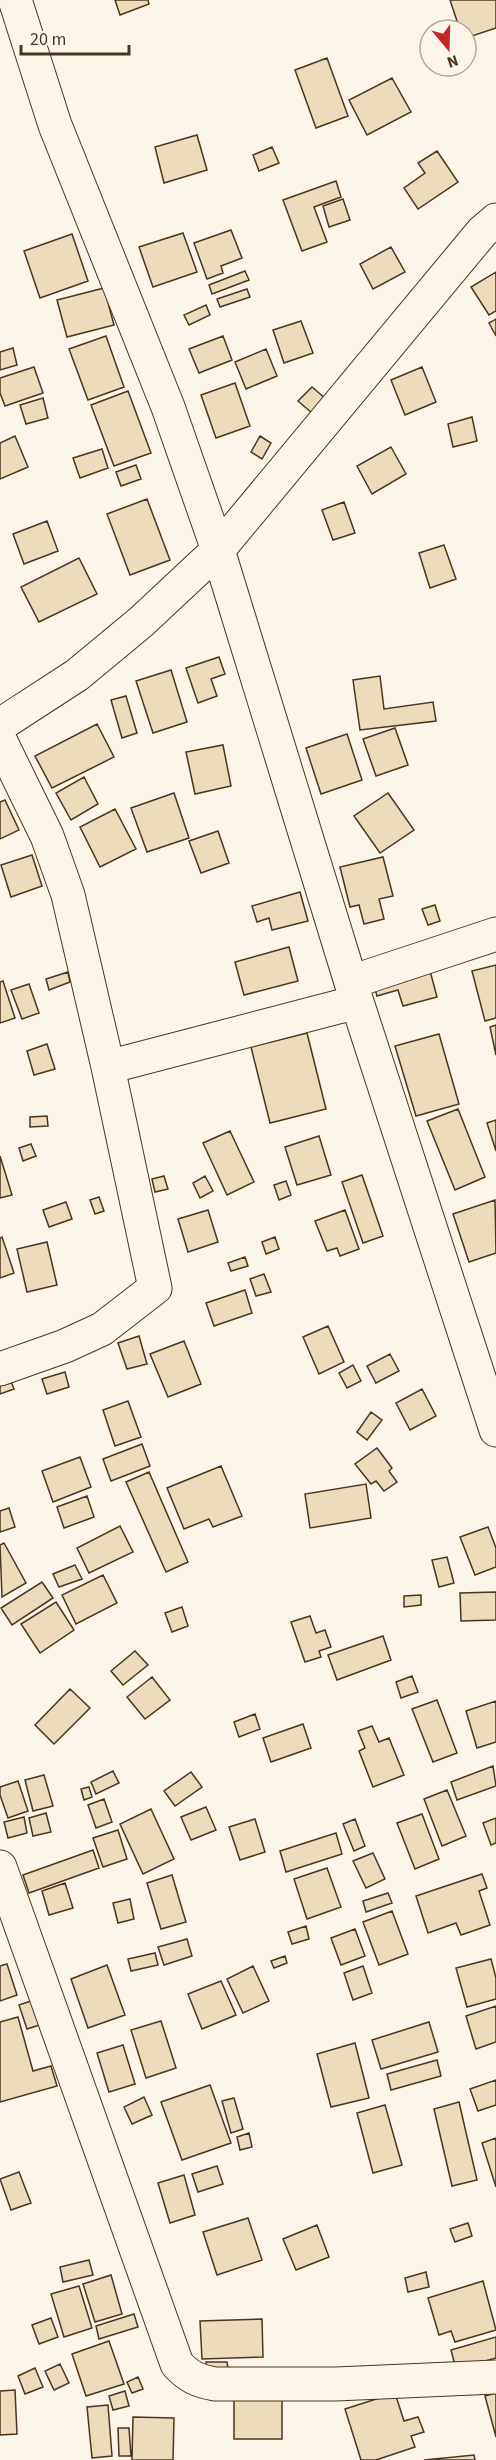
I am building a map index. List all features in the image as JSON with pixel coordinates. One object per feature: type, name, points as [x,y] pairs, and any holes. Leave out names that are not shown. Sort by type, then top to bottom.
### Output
[{"type":"street","points":[[15,0],[55,125],[168,407],[218,550],[354,992],[496,1430]]},
{"type":"street","points":[[0,725],[77,675],[141,622],[218,550],[482,232],[496,220]]},
{"type":"street","points":[[0,740],[47,836],[68,895],[108,1067],[155,1288],[102,1329],[64,1346],[0,1369]]},
{"type":"street","points":[[108,1067],[354,992],[496,934]]},
{"type":"street","points":[[0,1867],[177,2364],[186,2374],[197,2380],[215,2384],[336,2384],[496,2377]]},
{"type":"building","points":[[115,0],[148,0],[149,4],[120,15]]},
{"type":"building","points":[[450,0],[496,0],[496,28],[478,34],[478,18],[456,18]]},
{"type":"building","points":[[327,58],[348,116],[316,128],[295,70]]},
{"type":"building","points":[[392,78],[411,112],[367,135],[349,100]]},
{"type":"building","points":[[197,135],[207,170],[164,183],[155,147]]},
{"type":"building","points":[[272,147],[279,163],[259,171],[253,155]]},
{"type":"building","points":[[437,151],[458,182],[418,209],[404,188],[425,173],[418,163]]},
{"type":"building","points":[[336,181],[341,197],[314,207],[327,242],[302,251],[283,200]]},
{"type":"building","points":[[343,199],[350,220],[329,227],[323,206]]},
{"type":"building","points":[[231,230],[242,258],[221,266],[223,273],[207,279],[194,243]]},
{"type":"building","points":[[183,233],[197,272],[153,287],[139,247]]},
{"type":"building","points":[[72,234],[88,281],[40,298],[24,251]]},
{"type":"building","points":[[391,247],[405,272],[373,289],[360,264]]},
{"type":"building","points":[[245,271],[249,280],[212,294],[209,285]]},
{"type":"building","points":[[496,272],[496,311],[489,315],[471,287]]},
{"type":"building","points":[[104,288],[114,325],[67,337],[57,300]]},
{"type":"building","points":[[247,289],[250,297],[220,307],[217,299]]},
{"type":"building","points":[[206,305],[210,315],[189,325],[184,315]]},
{"type":"building","points":[[496,319],[496,336],[489,323]]},
{"type":"building","points":[[301,321],[313,353],[284,363],[273,330]]},
{"type":"building","points":[[106,336],[124,387],[88,400],[69,349]]},
{"type":"building","points":[[223,336],[232,360],[199,373],[189,349]]},
{"type":"building","points":[[13,348],[17,365],[0,370],[0,352]]},
{"type":"building","points":[[266,349],[277,376],[246,389],[235,362]]},
{"type":"building","points":[[34,367],[43,393],[5,406],[0,393],[0,378]]},
{"type":"building","points":[[422,367],[436,402],[405,415],[391,380]]},
{"type":"building","points":[[235,383],[250,426],[216,438],[201,395]]},
{"type":"building","points":[[312,387],[326,399],[312,413],[298,401]]},
{"type":"building","points":[[128,391],[151,453],[114,466],[91,405]]},
{"type":"building","points":[[43,398],[48,418],[26,424],[20,405]]},
{"type":"building","points":[[472,417],[477,441],[453,447],[448,424]]},
{"type":"building","points":[[15,436],[28,467],[0,479],[0,443]]},
{"type":"building","points":[[260,436],[271,443],[262,459],[251,452]]},
{"type":"building","points":[[391,447],[406,474],[372,494],[357,466]]},
{"type":"building","points":[[102,449],[108,468],[80,478],[73,458]]},
{"type":"building","points":[[136,465],[141,479],[121,486],[116,472]]},
{"type":"building","points":[[147,499],[170,560],[130,575],[107,514]]},
{"type":"building","points":[[344,502],[355,533],[333,540],[322,510]]},
{"type":"building","points":[[47,521],[58,551],[24,564],[13,534]]},
{"type":"building","points":[[444,545],[456,579],[430,588],[419,553]]},
{"type":"building","points":[[79,558],[97,594],[39,622],[21,587]]},
{"type":"building","points":[[219,657],[225,674],[211,679],[217,696],[198,703],[186,668]]},
{"type":"building","points":[[171,670],[187,722],[153,733],[136,681]]},
{"type":"building","points":[[380,676],[384,709],[433,702],[436,721],[360,730],[353,680]]},
{"type":"building","points":[[126,696],[137,733],[122,738],[111,700]]},
{"type":"building","points":[[97,724],[114,757],[52,788],[35,756]]},
{"type":"building","points":[[395,728],[408,765],[376,776],[363,739]]},
{"type":"building","points":[[347,734],[362,780],[321,794],[306,748]]},
{"type":"building","points":[[223,745],[231,786],[195,794],[186,752]]},
{"type":"building","points":[[84,777],[98,804],[71,820],[56,793]]},
{"type":"building","points":[[174,793],[189,838],[147,852],[131,808]]},
{"type":"building","points":[[388,793],[414,830],[380,853],[354,816]]},
{"type":"building","points":[[5,800],[19,830],[0,839],[0,802]]},
{"type":"building","points":[[115,809],[136,849],[100,867],[80,827]]},
{"type":"building","points":[[218,831],[229,863],[201,873],[189,841]]},
{"type":"building","points":[[32,855],[42,886],[11,897],[1,865]]},
{"type":"building","points":[[383,857],[393,896],[379,899],[384,919],[364,924],[359,905],[350,907],[340,867]]},
{"type":"building","points":[[300,892],[308,921],[272,930],[269,918],[257,922],[252,906]]},
{"type":"building","points":[[435,905],[440,921],[428,925],[422,909]]},
{"type":"building","points":[[289,947],[298,981],[244,995],[235,962]]},
{"type":"building","points":[[496,965],[496,1018],[485,1021],[472,971]]},
{"type":"building","points":[[429,967],[437,997],[403,1006],[398,990],[377,996],[373,982]]},
{"type":"building","points":[[68,972],[70,982],[49,990],[46,979]]},
{"type":"building","points":[[3,981],[15,1018],[0,1023],[0,982]]},
{"type":"building","points":[[29,984],[39,1013],[22,1019],[11,990]]},
{"type":"building","points":[[496,1025],[496,1055],[490,1027]]},
{"type":"building","points":[[307,1033],[326,1109],[270,1123],[251,1047]]},
{"type":"building","points":[[439,1034],[459,1104],[416,1116],[395,1046]]},
{"type":"building","points":[[47,1044],[55,1069],[34,1075],[27,1051]]},
{"type":"building","points":[[458,1109],[485,1177],[455,1190],[427,1121]]},
{"type":"building","points":[[47,1116],[48,1126],[30,1127],[30,1117]]},
{"type":"building","points":[[496,1120],[496,1151],[487,1123]]},
{"type":"building","points":[[230,1131],[254,1182],[227,1195],[203,1143]]},
{"type":"building","points":[[319,1136],[331,1175],[297,1185],[285,1147]]},
{"type":"building","points":[[31,1144],[36,1156],[23,1161],[19,1148]]},
{"type":"building","points":[[0,1156],[12,1195],[0,1198]]},
{"type":"building","points":[[362,1175],[383,1236],[363,1243],[342,1182]]},
{"type":"building","points":[[164,1176],[168,1189],[155,1192],[152,1179]]},
{"type":"building","points":[[205,1176],[213,1191],[200,1198],[193,1183]]},
{"type":"building","points":[[286,1181],[291,1195],[279,1200],[274,1185]]},
{"type":"building","points":[[99,1197],[104,1211],[95,1214],[90,1200]]},
{"type":"building","points":[[495,1200],[496,1253],[469,1262],[453,1214]]},
{"type":"building","points":[[66,1202],[72,1219],[49,1227],[43,1210]]},
{"type":"building","points":[[208,1210],[218,1242],[188,1252],[178,1219]]},
{"type":"building","points":[[345,1210],[359,1249],[340,1256],[337,1248],[327,1251],[315,1221]]},
{"type":"building","points":[[2,1237],[14,1273],[0,1278],[0,1238]]},
{"type":"building","points":[[275,1237],[279,1249],[266,1254],[262,1242]]},
{"type":"building","points":[[47,1242],[57,1285],[27,1292],[17,1249]]},
{"type":"building","points":[[245,1257],[248,1266],[231,1271],[228,1263]]},
{"type":"building","points":[[264,1274],[271,1292],[256,1296],[250,1279]]},
{"type":"building","points":[[245,1290],[252,1313],[214,1326],[206,1303]]},
{"type":"building","points":[[328,1326],[344,1362],[319,1374],[303,1337]]},
{"type":"building","points":[[139,1336],[147,1364],[127,1369],[118,1343]]},
{"type":"building","points":[[184,1341],[201,1384],[168,1397],[150,1354]]},
{"type":"building","points":[[390,1354],[399,1371],[376,1383],[367,1366]]},
{"type":"building","points":[[353,1365],[361,1381],[347,1388],[339,1373]]},
{"type":"building","points":[[65,1372],[69,1387],[47,1394],[42,1379]]},
{"type":"building","points":[[9,1376],[14,1389],[0,1394],[0,1379]]},
{"type":"building","points":[[422,1389],[436,1416],[410,1430],[396,1403]]},
{"type":"building","points":[[128,1401],[141,1437],[115,1446],[103,1410]]},
{"type":"building","points":[[371,1412],[382,1420],[367,1440],[357,1432]]},
{"type":"building","points":[[142,1444],[150,1466],[111,1481],[103,1459]]},
{"type":"building","points":[[377,1448],[392,1468],[389,1471],[397,1482],[384,1491],[376,1481],[371,1484],[355,1464]]},
{"type":"building","points":[[80,1457],[91,1487],[53,1502],[42,1471]]},
{"type":"building","points":[[221,1466],[242,1516],[213,1527],[209,1519],[184,1529],[167,1488]]},
{"type":"building","points":[[149,1472],[188,1562],[166,1572],[126,1482]]},
{"type":"building","points":[[366,1484],[371,1518],[310,1528],[305,1494]]},
{"type":"building","points":[[87,1496],[94,1517],[64,1528],[57,1507]]},
{"type":"building","points":[[9,1508],[15,1527],[0,1532],[0,1511]]},
{"type":"building","points":[[120,1526],[133,1552],[89,1573],[77,1548]]},
{"type":"building","points":[[488,1527],[496,1548],[496,1567],[475,1575],[460,1537]]},
{"type":"building","points":[[4,1543],[26,1583],[2,1597],[0,1545]]},
{"type":"building","points":[[447,1557],[454,1583],[439,1587],[432,1560]]},
{"type":"building","points":[[75,1565],[82,1579],[59,1587],[53,1574]]},
{"type":"building","points":[[103,1575],[117,1603],[76,1624],[62,1595]]},
{"type":"building","points":[[42,1582],[53,1598],[12,1625],[1,1608]]},
{"type":"building","points":[[496,1592],[496,1620],[461,1621],[460,1593]]},
{"type":"building","points":[[421,1595],[421,1605],[404,1607],[404,1596]]},
{"type":"building","points":[[56,1602],[74,1630],[40,1653],[21,1624]]},
{"type":"building","points":[[182,1607],[188,1626],[172,1632],[165,1613]]},
{"type":"building","points":[[310,1616],[316,1633],[325,1630],[331,1647],[319,1651],[321,1657],[305,1662],[291,1622]]},
{"type":"building","points":[[383,1636],[391,1660],[337,1680],[328,1655]]},
{"type":"building","points":[[135,1651],[148,1665],[123,1685],[111,1671]]},
{"type":"building","points":[[412,1676],[418,1692],[401,1698],[396,1682]]},
{"type":"building","points":[[152,1677],[170,1700],[145,1719],[127,1697]]},
{"type":"building","points":[[70,1689],[90,1708],[54,1744],[35,1725]]},
{"type":"building","points":[[437,1700],[457,1753],[433,1762],[412,1709]]},
{"type":"building","points":[[496,1701],[496,1742],[477,1748],[466,1711]]},
{"type":"building","points":[[255,1714],[260,1729],[239,1737],[234,1722]]},
{"type":"building","points":[[303,1724],[311,1748],[271,1762],[263,1738]]},
{"type":"building","points":[[372,1726],[379,1742],[389,1738],[404,1775],[373,1787],[359,1751],[365,1748],[358,1731]]},
{"type":"building","points":[[493,1766],[496,1786],[457,1800],[451,1782]]},
{"type":"building","points":[[113,1771],[119,1783],[96,1794],[91,1782]]},
{"type":"building","points":[[191,1772],[202,1787],[175,1806],[164,1791]]},
{"type":"building","points":[[44,1775],[53,1806],[33,1811],[25,1780]]},
{"type":"building","points":[[18,1781],[28,1811],[8,1818],[0,1795],[0,1787]]},
{"type":"building","points":[[89,1787],[92,1797],[84,1800],[81,1789]]},
{"type":"building","points":[[447,1790],[466,1836],[442,1846],[424,1799]]},
{"type":"building","points":[[104,1799],[112,1822],[96,1828],[88,1805]]},
{"type":"building","points":[[206,1807],[216,1830],[191,1840],[181,1817]]},
{"type":"building","points":[[151,1809],[174,1859],[143,1874],[120,1824]]},
{"type":"building","points":[[46,1813],[51,1832],[33,1836],[29,1818]]},
{"type":"building","points":[[422,1814],[439,1859],[415,1869],[397,1823]]},
{"type":"building","points":[[24,1817],[27,1833],[8,1838],[4,1822]]},
{"type":"building","points":[[496,1818],[496,1843],[491,1845],[483,1823]]},
{"type":"building","points":[[255,1819],[265,1852],[240,1860],[229,1827]]},
{"type":"building","points":[[355,1819],[365,1846],[354,1851],[343,1824]]},
{"type":"building","points":[[118,1830],[127,1859],[103,1867],[93,1838]]},
{"type":"building","points":[[336,1833],[342,1854],[286,1872],[280,1851]]},
{"type":"building","points":[[93,1850],[99,1868],[29,1893],[23,1875]]},
{"type":"building","points":[[373,1853],[385,1879],[366,1888],[353,1861]]},
{"type":"building","points":[[327,1868],[341,1907],[307,1919],[294,1879]]},
{"type":"building","points":[[482,1874],[487,1888],[479,1891],[490,1925],[461,1935],[456,1923],[428,1933],[416,1896]]},
{"type":"building","points":[[172,1875],[186,1922],[161,1929],[147,1883]]},
{"type":"building","points":[[65,1883],[73,1908],[49,1915],[42,1891]]},
{"type":"building","points":[[388,1893],[392,1903],[366,1912],[363,1901]]},
{"type":"building","points":[[130,1899],[134,1919],[118,1923],[113,1903]]},
{"type":"building","points":[[392,1911],[408,1954],[379,1965],[363,1922]]},
{"type":"building","points":[[306,1926],[309,1939],[292,1944],[288,1932]]},
{"type":"building","points":[[355,1929],[365,1956],[341,1965],[331,1938]]},
{"type":"building","points":[[187,1939],[192,1956],[164,1965],[158,1947]]},
{"type":"building","points":[[155,1953],[158,1965],[131,1971],[128,1959]]},
{"type":"building","points":[[285,1956],[287,1963],[274,1968],[271,1961]]},
{"type":"building","points":[[491,1959],[496,1978],[496,1999],[467,2007],[456,1968]]},
{"type":"building","points":[[7,1964],[17,1995],[0,2001],[0,1966]]},
{"type":"building","points":[[107,1965],[125,2015],[88,2028],[71,1979]]},
{"type":"building","points":[[253,1966],[269,2001],[243,2013],[227,1979]]},
{"type":"building","points":[[363,1966],[372,1993],[353,2000],[344,1973]]},
{"type":"building","points":[[221,1981],[236,2015],[202,2029],[188,1994]]},
{"type":"building","points":[[43,1997],[52,2021],[27,2029],[19,2005]]},
{"type":"building","points":[[496,2006],[496,2042],[476,2049],[466,2016]]},
{"type":"building","points":[[18,2017],[33,2071],[51,2066],[57,2086],[0,2102],[0,2022]]},
{"type":"building","points":[[161,2021],[176,2068],[146,2078],[131,2030]]},
{"type":"building","points":[[429,2022],[438,2052],[381,2069],[372,2040]]},
{"type":"building","points":[[355,2043],[369,2098],[331,2107],[317,2054]]},
{"type":"building","points":[[123,2045],[135,2084],[109,2092],[97,2053]]},
{"type":"building","points":[[437,2060],[441,2076],[391,2090],[387,2074]]},
{"type":"building","points":[[496,2080],[496,2105],[478,2111],[470,2089]]},
{"type":"building","points":[[210,2085],[231,2143],[182,2160],[161,2102]]},
{"type":"building","points":[[144,2097],[152,2115],[132,2124],[124,2107]]},
{"type":"building","points":[[234,2098],[243,2129],[231,2133],[222,2101]]},
{"type":"building","points":[[459,2102],[477,2180],[452,2186],[434,2109]]},
{"type":"building","points":[[385,2105],[402,2165],[373,2173],[357,2113]]},
{"type":"building","points":[[249,2133],[252,2147],[240,2150],[237,2137]]},
{"type":"building","points":[[496,2138],[496,2187],[482,2143]]},
{"type":"building","points":[[217,2166],[223,2184],[198,2192],[192,2174]]},
{"type":"building","points":[[19,2172],[31,2203],[11,2210],[0,2179]]},
{"type":"building","points":[[184,2175],[195,2215],[170,2223],[158,2183]]},
{"type":"building","points":[[248,2218],[262,2260],[217,2275],[203,2232]]},
{"type":"building","points":[[468,2223],[472,2236],[455,2242],[450,2229]]},
{"type":"building","points":[[317,2225],[329,2257],[296,2270],[283,2239]]},
{"type":"building","points":[[89,2260],[93,2275],[63,2282],[60,2267]]},
{"type":"building","points":[[426,2272],[429,2287],[408,2292],[405,2278]]},
{"type":"building","points":[[111,2275],[122,2314],[95,2322],[83,2284]]},
{"type":"building","points":[[483,2281],[496,2330],[455,2342],[451,2331],[439,2335],[428,2298]]},
{"type":"building","points":[[79,2286],[92,2328],[64,2337],[51,2294]]},
{"type":"building","points":[[134,2314],[138,2327],[99,2339],[96,2326]]},
{"type":"building","points":[[51,2318],[58,2337],[39,2344],[32,2325]]},
{"type":"building","points":[[262,2319],[263,2357],[202,2359],[200,2321]]},
{"type":"building","points":[[496,2337],[496,2358],[456,2369],[451,2350]]},
{"type":"building","points":[[109,2341],[124,2384],[86,2396],[72,2354]]},
{"type":"building","points":[[206,2362],[227,2362],[228,2369],[206,2370]]},
{"type":"building","points":[[60,2364],[69,2383],[54,2390],[45,2371]]},
{"type":"building","points":[[35,2368],[43,2387],[25,2394],[18,2376]]},
{"type":"building","points":[[138,2377],[143,2389],[132,2393],[127,2382]]},
{"type":"building","points":[[15,2390],[17,2434],[0,2435],[0,2391]]},
{"type":"building","points":[[234,2390],[282,2390],[282,2439],[234,2439]]},
{"type":"building","points":[[125,2391],[129,2406],[113,2410],[109,2396]]},
{"type":"building","points":[[395,2393],[404,2421],[418,2417],[424,2432],[411,2436],[415,2447],[376,2460],[361,2460],[345,2409]]},
{"type":"building","points":[[496,2393],[496,2437],[485,2396]]},
{"type":"building","points":[[108,2405],[112,2456],[92,2458],[87,2407]]},
{"type":"building","points":[[133,2417],[174,2418],[173,2460],[132,2460]]},
{"type":"building","points":[[118,2428],[129,2428],[131,2456],[119,2456]]},
{"type":"building","points":[[474,2455],[475,2460],[424,2460]]}]
